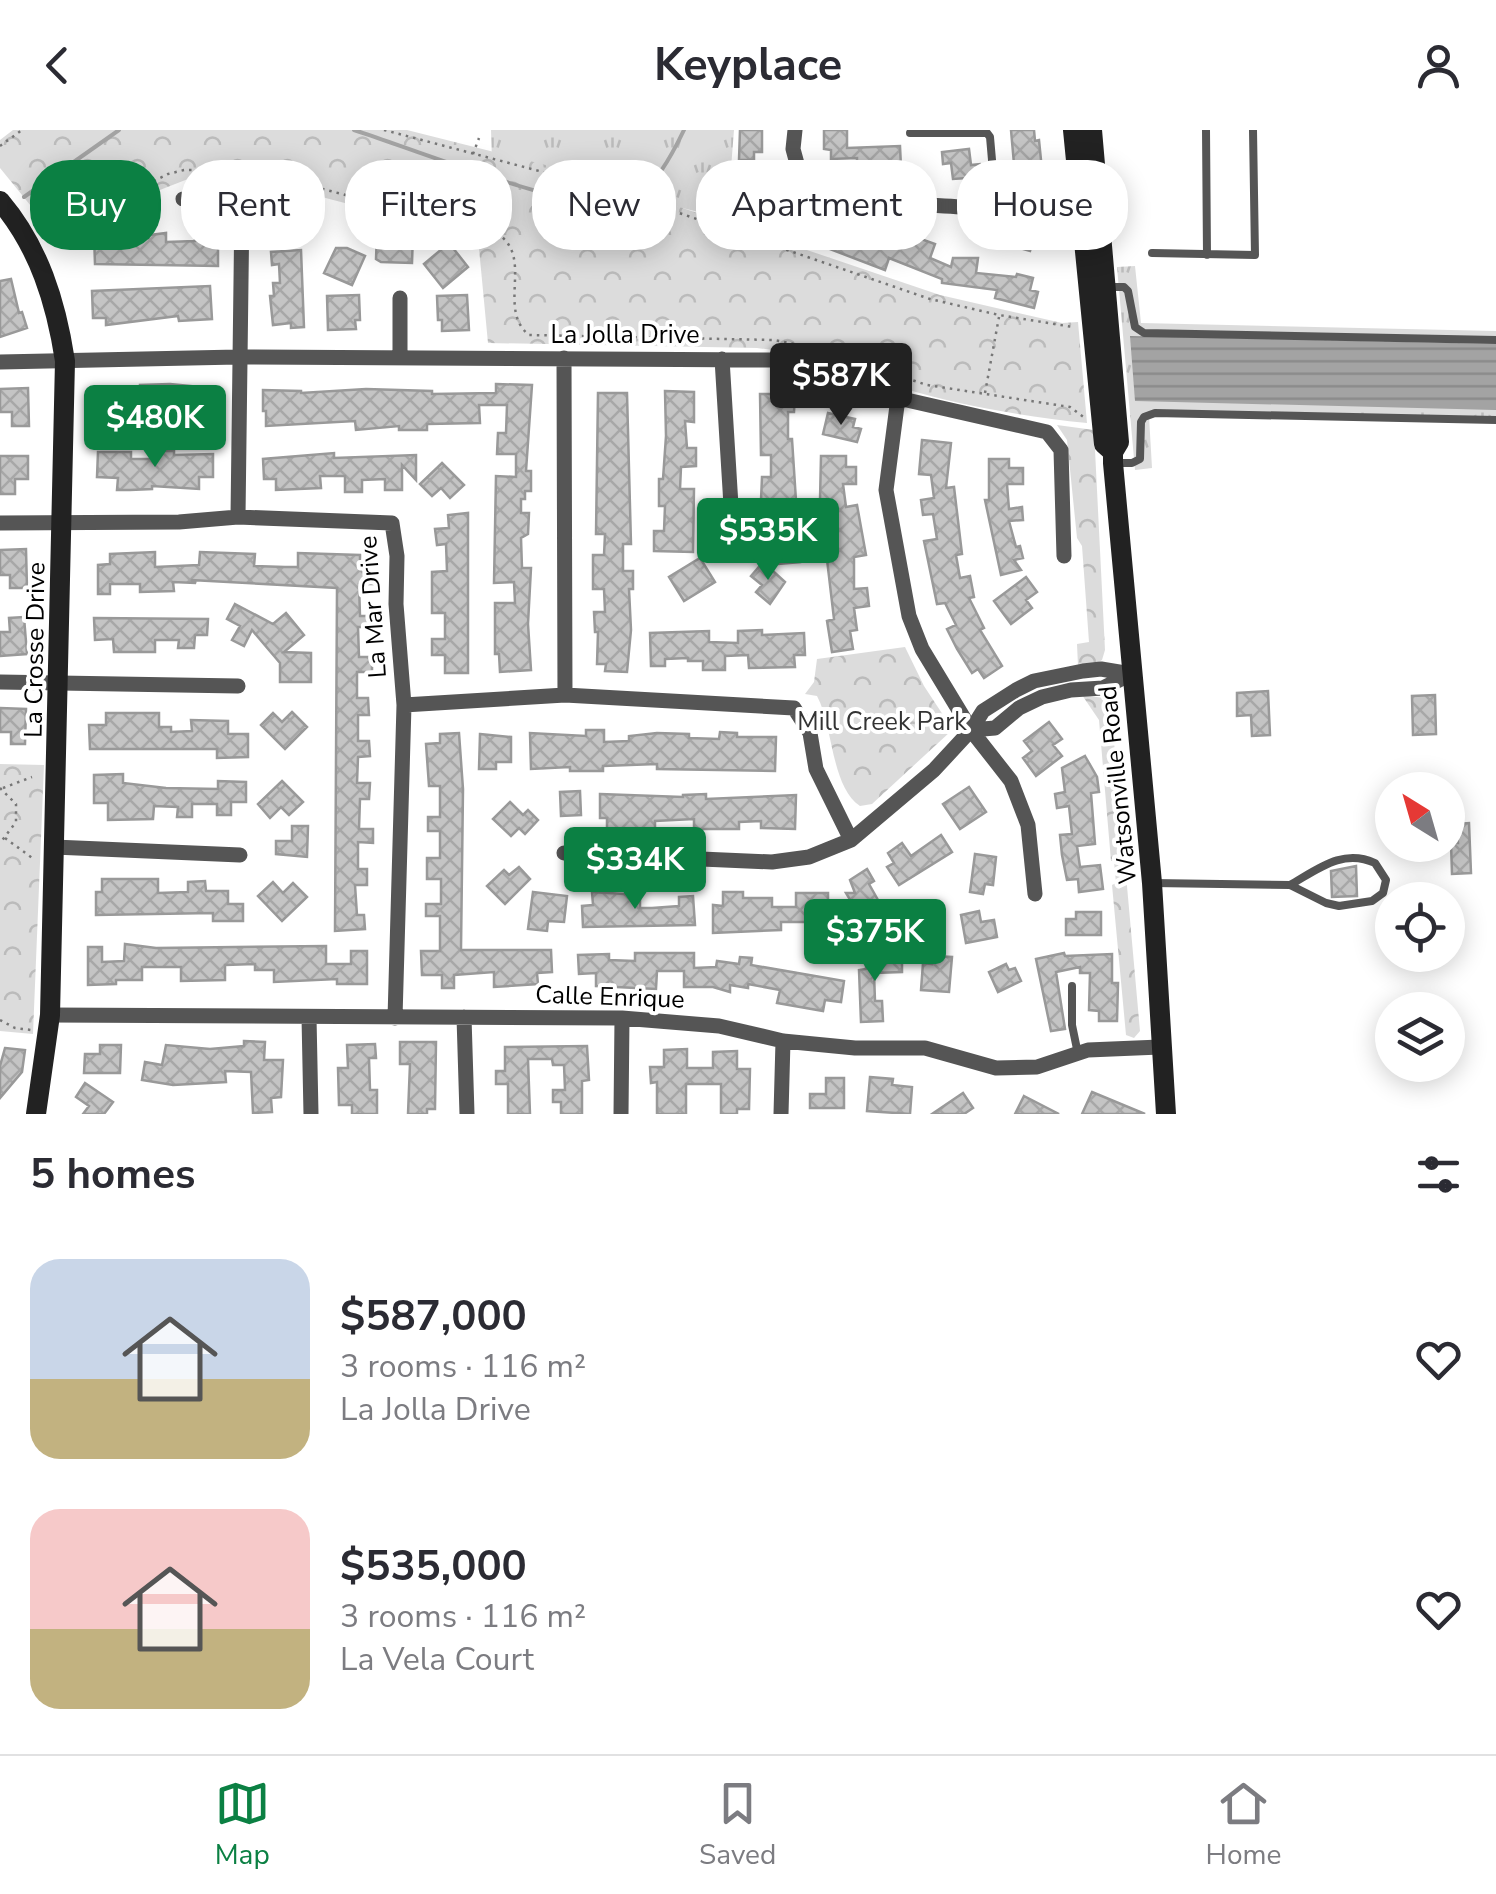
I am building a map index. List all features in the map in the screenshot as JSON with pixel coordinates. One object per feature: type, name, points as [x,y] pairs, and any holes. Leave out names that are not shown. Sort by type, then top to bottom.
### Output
[{"type":"main road","name":"Watsonville Road","points":[[1073,130],[1104,412],[1104,444],[1113,458],[1152,883],[1166,1114]]},
{"type":"main road","name":"Watsonville Road","points":[[1092,130],[1106,287],[1095,337]]},
{"type":"main road","name":"La Crosse Drive","points":[[0,202],[21,228],[44,274],[57,312],[64,361],[49,1023],[36,1114]]},
{"type":"street","points":[[795,130],[793,148],[799,171],[816,183],[858,198],[957,208]]},
{"type":"street","points":[[238,517],[241,250]]},
{"type":"street","points":[[400,298],[400,358]]},
{"type":"street","name":"La Jolla Drive","points":[[0,362],[238,357],[778,360],[810,366],[898,398],[1047,432],[1061,450],[1064,556]]},
{"type":"street","points":[[564,358],[564,695]]},
{"type":"street","points":[[722,359],[733,538]]},
{"type":"street","points":[[898,398],[886,490],[909,616],[922,650],[972,730],[1011,781],[1028,825],[1036,894]]},
{"type":"street","name":"La Mar Drive","points":[[0,522],[179,522],[238,517],[392,523],[404,705],[395,1018]]},
{"type":"street","points":[[564,853],[772,862],[809,858],[851,840],[934,770],[972,730],[995,728],[1019,708],[1042,697],[1102,688],[1131,674]]},
{"type":"street","points":[[0,682],[238,686]]},
{"type":"street","points":[[404,705],[564,695],[794,708],[810,734],[816,769],[851,840]]},
{"type":"street","points":[[54,847],[240,855]]},
{"type":"street","points":[[309,1017],[310,1114]]},
{"type":"street","name":"Calle Enrique","points":[[49,1023],[309,1017],[622,1018],[719,1026],[783,1041],[855,1048],[925,1048],[996,1068],[1037,1068],[1088,1050],[1160,1048]]},
{"type":"street","points":[[464,1017],[467,1114]]},
{"type":"street","points":[[621,1114],[622,1018]]},
{"type":"street","points":[[782,1114],[783,1041]]},
{"type":"lane","points":[[1206,130],[1207,255]]},
{"type":"lane","points":[[1152,254],[1254,255],[1253,130]]},
{"type":"lane","points":[[910,133],[987,134],[992,160]]},
{"type":"lane","points":[[1106,287],[1124,286],[1135,327],[1144,334],[1496,340]]},
{"type":"lane","points":[[1113,458],[1132,463],[1140,459],[1142,422],[1144,417],[1156,413],[1496,420]]},
{"type":"lane","points":[[1152,883],[1290,884],[1326,904],[1339,906],[1372,901],[1383,893],[1386,880],[1375,863],[1354,857],[1337,858],[1290,884]]},
{"type":"lane","points":[[1072,986],[1072,1024],[1078,1054]]},
{"type":"path","points":[[0,146],[22,130]]},
{"type":"path","points":[[384,130],[615,190],[930,299],[1095,337]]},
{"type":"path","points":[[472,155],[479,138]]},
{"type":"path","points":[[161,178],[184,170],[229,170],[282,178],[502,237],[511,245],[514,256],[516,316],[530,335],[774,340],[814,348],[927,385],[1104,412]]},
{"type":"path","points":[[984,394],[999,315]]},
{"type":"path","points":[[0,842],[16,822],[16,804],[1,788],[32,777]]},
{"type":"path","points":[[4,837],[36,862]]},
{"type":"path","points":[[0,1020],[14,1028],[49,1023]]},
{"type":"green space","points":[[13,130],[407,130],[532,162],[532,250],[676,250],[676,206],[696,213],[696,250],[807,250],[940,295],[1062,323],[1078,322],[1087,423],[949,401],[813,359],[757,348],[488,343],[479,250],[512,250],[512,160],[345,160],[345,203],[325,198],[325,160],[181,160],[181,182],[161,190],[161,160],[30,160],[30,205],[0,168],[0,140]]},
{"type":"green space","points":[[491,130],[734,130],[732,160],[696,160],[696,211],[676,206],[676,160],[532,160],[532,171],[512,166],[512,160],[492,160]]},
{"type":"green space","points":[[1135,266],[1141,323],[1496,331],[1496,423],[1149,416],[1152,468],[1135,470],[1117,267]]},
{"type":"green space","points":[[1057,425],[1094,430],[1105,650],[1102,660],[1093,665],[1078,666],[1077,644],[1089,642],[1082,546],[1077,538],[1067,440]]},
{"type":"green space","name":"Mill Creek Park","points":[[905,647],[950,732],[872,804],[860,806],[843,785],[817,696],[805,694],[814,682],[817,659]]},
{"type":"green space","points":[[1082,695],[1104,698],[1111,708],[1140,1031],[1134,1038],[1126,1035],[1112,885],[1116,883],[1099,720]]},
{"type":"green space","points":[[0,764],[44,765],[33,1034],[0,1031]]},
{"type":"shaded area","points":[[1130,336],[1496,344],[1496,410],[1135,401]]},
{"type":"building","points":[[740,130],[762,130],[762,152],[754,152],[754,160],[739,160]]},
{"type":"building","points":[[824,130],[847,130],[847,148],[900,146],[901,160],[831,159],[831,150],[824,149]]},
{"type":"building","points":[[1011,130],[1034,130],[1041,160],[1014,160]]},
{"type":"building","points":[[969,149],[970,160],[957,160],[957,179],[953,179],[951,163],[943,164],[942,152]]},
{"type":"building","points":[[166,233],[166,242],[181,241],[181,250],[218,250],[218,266],[95,264],[95,250],[161,250],[161,234]]},
{"type":"building","points":[[336,248],[365,256],[352,285],[324,273]]},
{"type":"building","points":[[301,250],[304,327],[291,328],[291,323],[273,325],[270,296],[274,296],[273,283],[280,283],[279,264],[272,265],[271,252]]},
{"type":"building","points":[[376,250],[412,250],[412,263],[376,259]]},
{"type":"building","points":[[441,250],[455,250],[468,267],[443,288],[424,264]]},
{"type":"building","points":[[832,250],[933,250],[930,258],[951,267],[953,258],[978,258],[976,273],[1033,278],[1030,290],[1038,292],[1034,308],[995,298],[997,290],[942,283],[942,279],[889,258],[885,270]]},
{"type":"building","points":[[11,279],[27,328],[0,337],[0,281]]},
{"type":"building","points":[[210,286],[212,319],[179,321],[178,316],[106,325],[106,318],[93,318],[92,291]]},
{"type":"building","points":[[359,295],[360,320],[355,320],[356,329],[328,330],[327,296]]},
{"type":"building","points":[[467,295],[469,330],[442,331],[437,296]]},
{"type":"building","points":[[496,384],[532,385],[526,471],[531,471],[531,491],[525,491],[525,499],[521,499],[521,513],[529,513],[528,534],[521,538],[522,568],[531,568],[531,670],[500,672],[499,654],[495,654],[495,603],[515,603],[514,582],[494,583],[496,476],[516,477],[516,454],[497,454],[498,433],[506,433],[507,405],[479,405],[480,423],[427,424],[427,430],[399,430],[399,426],[356,430],[355,421],[266,426],[263,411],[263,390],[496,393]]},
{"type":"building","points":[[140,385],[209,388],[209,396],[215,396],[214,417],[171,415],[171,426],[100,426],[99,397],[140,397]]},
{"type":"building","points":[[28,388],[29,426],[12,426],[12,412],[0,412],[0,389]]},
{"type":"building","points":[[665,391],[694,392],[694,422],[685,421],[687,448],[696,448],[696,466],[681,467],[680,489],[694,489],[693,552],[654,551],[654,531],[664,531],[665,506],[659,506],[659,479],[663,479],[666,436]]},
{"type":"building","points":[[598,393],[627,393],[631,544],[623,544],[623,571],[633,571],[633,589],[629,589],[627,672],[605,671],[606,664],[597,664],[594,612],[605,612],[604,589],[593,589],[593,555],[604,555],[605,534],[596,534]]},
{"type":"building","points":[[760,394],[795,394],[794,412],[788,412],[788,439],[792,439],[800,562],[779,564],[777,541],[785,540],[782,509],[769,508],[769,500],[761,500],[762,477],[771,477],[771,455],[761,455]]},
{"type":"building","points":[[828,413],[855,419],[853,427],[861,429],[857,442],[823,434]]},
{"type":"building","points":[[922,440],[951,443],[946,488],[954,487],[962,554],[956,555],[960,578],[970,576],[974,597],[969,598],[984,628],[980,630],[1002,666],[984,678],[978,669],[972,673],[947,629],[956,625],[945,603],[937,604],[924,541],[937,539],[933,514],[923,515],[921,500],[934,498],[931,475],[919,474]]},
{"type":"building","points":[[153,451],[213,454],[213,477],[199,477],[199,489],[152,486],[117,490],[118,478],[97,477],[98,452],[131,452],[131,459],[153,459]]},
{"type":"building","points":[[334,453],[334,458],[416,455],[416,480],[402,465],[402,490],[385,490],[385,479],[362,480],[362,492],[345,492],[345,476],[320,476],[321,488],[276,490],[276,479],[264,479],[263,459]]},
{"type":"building","points":[[0,456],[28,456],[28,479],[15,479],[15,494],[0,494]]},
{"type":"building","points":[[821,456],[846,456],[846,467],[856,467],[856,484],[843,484],[846,507],[857,505],[866,555],[854,557],[854,589],[867,588],[869,606],[854,608],[857,630],[850,631],[853,649],[832,652],[827,621],[834,619],[820,500]]},
{"type":"building","points":[[989,459],[1009,459],[1009,468],[1023,468],[1023,484],[1007,484],[1009,509],[1022,507],[1023,520],[1009,521],[1023,558],[1014,560],[1021,570],[1001,575],[985,500],[989,500]]},
{"type":"building","points":[[442,463],[464,485],[450,498],[441,488],[432,496],[420,484]]},
{"type":"building","points":[[468,513],[468,673],[445,673],[445,655],[432,655],[432,639],[445,639],[445,613],[432,613],[432,572],[447,571],[446,544],[437,545],[435,529],[449,528],[448,515]]},
{"type":"building","points":[[26,549],[27,588],[10,588],[10,575],[0,575],[0,550]]},
{"type":"building","points":[[155,552],[155,567],[199,565],[200,552],[255,554],[254,566],[285,567],[298,567],[298,553],[360,555],[360,566],[372,566],[373,584],[359,584],[360,616],[370,616],[371,627],[358,627],[359,657],[372,657],[372,672],[357,672],[357,698],[368,698],[369,715],[358,715],[358,741],[369,741],[370,756],[358,757],[357,783],[370,783],[369,799],[360,799],[359,829],[373,829],[373,843],[358,842],[358,869],[367,869],[367,885],[355,885],[357,915],[364,915],[365,929],[335,931],[337,588],[191,580],[196,583],[173,582],[174,591],[140,592],[140,584],[110,584],[110,594],[98,594],[98,565],[110,564],[110,554]]},
{"type":"building","points":[[700,558],[715,582],[684,601],[669,577]]},
{"type":"building","points":[[763,562],[785,582],[770,604],[756,592],[762,585],[751,576]]},
{"type":"building","points":[[1026,577],[1037,592],[1026,600],[1032,608],[1011,624],[994,601]]},
{"type":"building","points":[[235,604],[273,624],[286,613],[304,635],[284,652],[311,653],[311,682],[280,682],[280,663],[252,630],[244,646],[232,640],[240,626],[227,619]]},
{"type":"building","points":[[24,617],[27,654],[0,656],[0,632],[10,632],[9,618]]},
{"type":"building","points":[[94,618],[208,619],[207,635],[195,635],[194,648],[178,648],[179,640],[155,640],[155,652],[114,652],[113,639],[95,640]]},
{"type":"building","points":[[762,630],[762,635],[804,633],[805,655],[794,655],[795,667],[749,668],[748,655],[725,656],[725,670],[703,670],[703,661],[688,658],[665,659],[665,666],[651,666],[650,633],[709,631],[709,642],[738,643],[738,631]]},
{"type":"building","points":[[1268,691],[1270,735],[1252,736],[1251,715],[1237,716],[1237,693]]},
{"type":"building","points":[[1435,695],[1436,734],[1413,735],[1412,696]]},
{"type":"building","points":[[0,708],[26,709],[25,744],[11,744],[11,732],[0,732]]},
{"type":"building","points":[[292,712],[307,727],[285,749],[261,725],[273,713],[282,722]]},
{"type":"building","points":[[106,713],[159,713],[159,727],[171,727],[171,732],[192,731],[191,720],[228,721],[228,734],[248,734],[248,757],[217,758],[217,749],[90,749],[89,725],[106,725]]},
{"type":"building","points":[[1049,722],[1062,739],[1053,745],[1062,756],[1036,776],[1023,758],[1032,751],[1024,741]]},
{"type":"building","points":[[586,730],[604,730],[604,742],[629,741],[629,736],[657,733],[689,734],[689,738],[719,739],[720,732],[737,733],[737,737],[776,737],[775,771],[657,769],[657,764],[603,766],[603,771],[570,771],[570,767],[531,769],[530,733],[586,736]]},
{"type":"building","points":[[459,733],[463,789],[461,950],[551,950],[552,972],[537,973],[538,984],[494,987],[494,972],[454,975],[454,988],[442,988],[442,975],[422,975],[421,951],[440,951],[440,916],[426,916],[426,904],[441,904],[441,879],[427,879],[427,858],[440,858],[440,831],[428,831],[428,817],[440,817],[440,786],[429,786],[426,744],[440,743],[440,734]]},
{"type":"building","points":[[480,734],[511,737],[511,762],[496,762],[496,769],[479,769]]},
{"type":"building","points":[[1085,756],[1097,777],[1099,792],[1091,793],[1095,844],[1077,846],[1080,867],[1100,865],[1103,889],[1079,892],[1078,879],[1067,880],[1062,855],[1060,835],[1072,834],[1069,806],[1057,808],[1055,794],[1065,792],[1062,768]]},
{"type":"building","points":[[123,774],[123,783],[166,788],[218,789],[218,781],[246,782],[246,802],[231,802],[231,815],[217,815],[217,804],[192,804],[192,817],[177,817],[178,807],[154,806],[153,819],[108,820],[108,803],[94,803],[94,775]]},
{"type":"building","points":[[282,781],[303,802],[289,815],[281,807],[270,818],[258,804]]},
{"type":"building","points":[[969,787],[986,812],[960,829],[943,804]]},
{"type":"building","points":[[580,791],[581,815],[561,816],[560,792]]},
{"type":"building","points":[[600,794],[706,794],[706,799],[796,795],[795,829],[761,828],[761,821],[739,822],[739,829],[694,829],[694,819],[655,821],[655,830],[607,829],[607,818],[600,818]]},
{"type":"building","points":[[510,802],[523,815],[528,810],[538,820],[525,834],[519,828],[511,836],[493,819]]},
{"type":"building","points":[[1465,823],[1469,823],[1471,873],[1452,874],[1452,862],[1465,862]]},
{"type":"building","points":[[292,826],[308,826],[307,857],[276,854],[276,841],[292,841]]},
{"type":"building","points":[[941,835],[952,852],[899,885],[887,867],[894,863],[888,853],[902,843],[911,856]]},
{"type":"building","points":[[975,854],[996,857],[993,885],[985,884],[983,894],[970,892]]},
{"type":"building","points":[[1356,866],[1357,896],[1332,897],[1331,871]]},
{"type":"building","points":[[519,867],[530,879],[505,904],[487,886],[504,870],[509,875]]},
{"type":"building","points":[[867,869],[874,881],[869,884],[878,900],[858,913],[846,893],[855,893],[850,880]]},
{"type":"building","points":[[102,879],[158,879],[158,893],[188,892],[188,882],[205,881],[206,891],[228,891],[228,904],[243,904],[243,921],[213,921],[213,913],[96,915],[96,892],[102,892]]},
{"type":"building","points":[[273,882],[283,893],[293,883],[307,897],[282,921],[258,896]]},
{"type":"building","points":[[533,892],[567,896],[564,922],[548,921],[547,931],[528,929]]},
{"type":"building","points":[[592,892],[640,895],[640,908],[679,906],[679,897],[693,896],[695,925],[583,927],[582,906],[593,905]]},
{"type":"building","points":[[723,892],[743,892],[743,898],[772,898],[772,907],[796,907],[796,893],[828,893],[828,930],[808,930],[809,922],[781,922],[781,930],[713,933],[713,905],[723,906]]},
{"type":"building","points":[[979,911],[981,922],[994,920],[997,937],[966,943],[961,915]]},
{"type":"building","points":[[1076,912],[1101,912],[1101,935],[1066,935],[1066,919],[1076,919]]},
{"type":"building","points":[[125,944],[156,948],[326,946],[326,964],[351,964],[351,951],[367,951],[367,984],[337,984],[337,979],[274,982],[274,970],[255,970],[255,964],[225,965],[225,980],[181,981],[181,967],[142,967],[142,980],[88,985],[88,947],[102,947],[102,962],[124,961]]},
{"type":"building","points":[[893,952],[894,959],[902,959],[902,972],[874,973],[875,1001],[882,1001],[883,1021],[861,1022],[859,970],[866,969],[866,953]]},
{"type":"building","points":[[635,953],[694,953],[694,968],[716,967],[717,961],[739,964],[740,957],[752,958],[751,965],[844,981],[841,1002],[825,1000],[823,1011],[777,1003],[780,990],[748,984],[748,988],[730,985],[730,992],[713,987],[684,987],[684,971],[657,971],[656,989],[596,986],[596,973],[579,974],[578,955],[609,954],[609,960],[635,961]]},
{"type":"building","points":[[1064,953],[1112,954],[1112,983],[1118,983],[1117,1021],[1099,1021],[1099,1011],[1089,1010],[1090,973],[1080,973],[1080,967],[1056,972],[1065,1029],[1051,1031],[1036,959]]},
{"type":"building","points":[[933,956],[952,957],[949,992],[921,990],[923,963],[932,964]]},
{"type":"building","points":[[1006,964],[1009,970],[1015,968],[1021,981],[998,992],[989,972]]},
{"type":"building","points":[[244,1041],[265,1042],[264,1060],[283,1060],[281,1097],[271,1098],[272,1112],[253,1113],[251,1072],[225,1071],[226,1082],[173,1085],[142,1080],[145,1062],[162,1065],[166,1045],[210,1049],[244,1046]]},
{"type":"building","points":[[400,1042],[436,1042],[435,1109],[427,1109],[427,1114],[408,1114],[410,1064],[400,1064]]},
{"type":"building","points":[[375,1044],[376,1058],[369,1058],[370,1090],[377,1090],[377,1114],[352,1114],[352,1105],[339,1105],[338,1068],[348,1068],[347,1045]]},
{"type":"building","points":[[100,1045],[121,1045],[120,1073],[84,1073],[85,1054],[100,1054]]},
{"type":"building","points":[[587,1046],[589,1080],[582,1081],[582,1114],[561,1114],[561,1102],[553,1102],[553,1090],[565,1090],[564,1065],[553,1065],[552,1059],[528,1059],[530,1114],[508,1114],[508,1084],[496,1084],[496,1071],[505,1071],[505,1047]]},
{"type":"building","points":[[5,1048],[25,1050],[22,1072],[0,1098],[0,1066]]},
{"type":"building","points":[[687,1049],[687,1068],[713,1068],[713,1052],[737,1051],[737,1069],[750,1069],[749,1109],[721,1114],[721,1084],[686,1084],[686,1114],[657,1114],[657,1082],[651,1083],[650,1067],[664,1067],[664,1050]]},
{"type":"building","points":[[870,1077],[893,1079],[892,1085],[912,1087],[910,1114],[867,1111]]},
{"type":"building","points":[[826,1078],[844,1078],[844,1108],[810,1108],[810,1094],[826,1094]]},
{"type":"building","points":[[85,1083],[113,1102],[104,1114],[83,1114],[89,1106],[76,1097]]},
{"type":"building","points":[[1092,1092],[1145,1114],[1082,1114]]},
{"type":"building","points":[[963,1093],[973,1108],[964,1114],[932,1114]]},
{"type":"building","points":[[1024,1096],[1059,1114],[1015,1114]]},
{"type":"waterway","points":[[24,197],[119,130]]},
{"type":"waterway","points":[[354,130],[538,192],[608,206],[628,203],[646,189],[684,130]]}]
